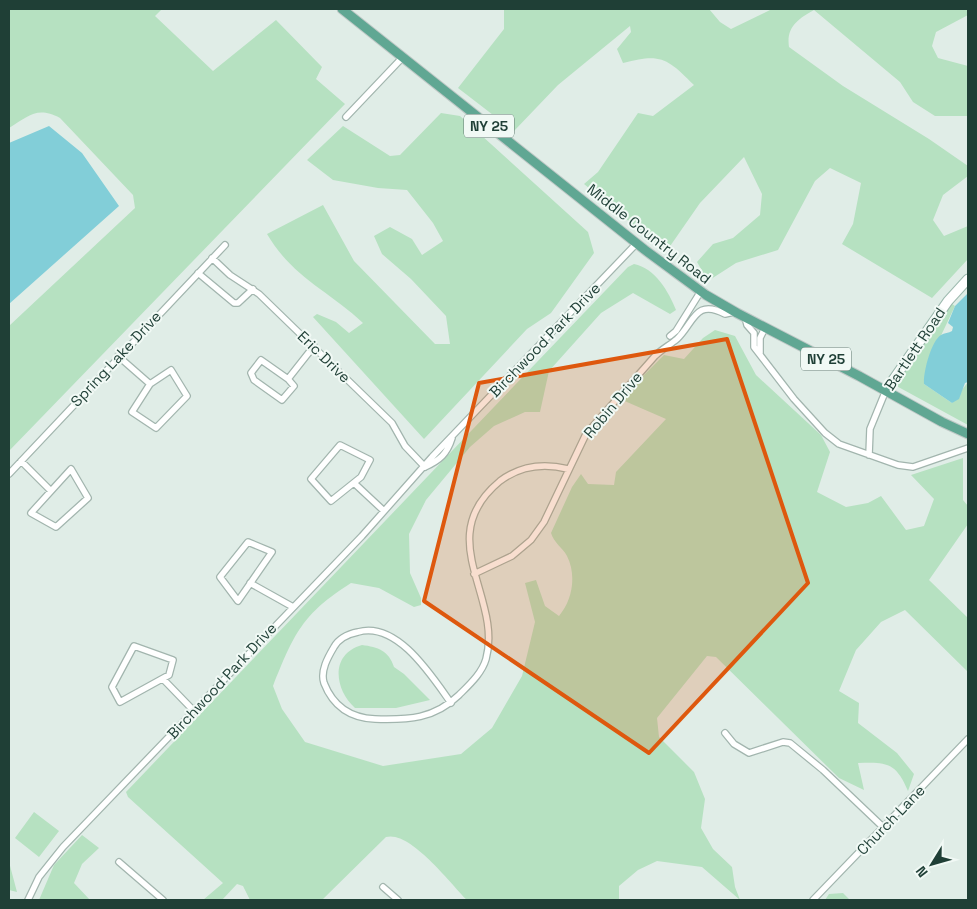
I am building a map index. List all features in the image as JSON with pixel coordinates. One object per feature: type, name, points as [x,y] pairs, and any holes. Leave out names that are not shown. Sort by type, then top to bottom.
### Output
[{"type":"main road","name":"Middle Country Road","points":[[342,9],[637,243],[701,291],[734,312],[886,390],[928,415],[968,434]]},
{"type":"street","points":[[346,117],[402,58]]},
{"type":"street","name":"Birchwood Park Drive","points":[[28,900],[39,877],[62,847],[384,511],[424,467],[434,450],[453,436],[637,243]]},
{"type":"street","name":"Spring Lake Drive","points":[[9,474],[118,356],[225,245]]},
{"type":"street","name":"Eric Drive","points":[[212,258],[230,275],[252,290],[314,346],[396,427],[405,446],[424,467]]},
{"type":"street","points":[[198,273],[234,303],[238,304],[252,290]]},
{"type":"street","name":"Bartlett Road","points":[[869,455],[870,429],[886,390],[948,301],[968,279]]},
{"type":"street","name":"Robin Drive","points":[[474,574],[512,556],[531,540],[544,522],[586,434],[665,346],[678,322],[685,316],[701,291]]},
{"type":"street","name":"Robin Drive","points":[[665,346],[676,340],[701,310],[715,309],[725,314],[734,312]]},
{"type":"street","points":[[745,317],[747,325],[754,333],[754,347],[794,399],[825,433],[840,444],[898,465],[913,467],[968,448]]},
{"type":"street","points":[[760,353],[760,338],[766,328]]},
{"type":"street","points":[[288,379],[314,346]]},
{"type":"street","points":[[118,356],[150,384]]},
{"type":"street","points":[[261,360],[288,379],[294,386],[282,400],[254,380],[251,373],[261,360]]},
{"type":"street","points":[[171,370],[187,396],[156,428],[132,412],[150,384],[171,370]]},
{"type":"street","name":"Birchwood Park Drive","points":[[424,467],[439,461],[449,451],[453,436]]},
{"type":"street","points":[[340,445],[370,460],[361,477],[354,483],[331,500],[311,479],[340,445]]},
{"type":"street","points":[[21,460],[51,491]]},
{"type":"street","points":[[451,703],[431,676],[404,646],[386,632],[371,628],[350,634],[337,642],[327,658],[322,678],[330,696],[344,711],[363,718],[397,720],[424,717],[451,703],[475,680],[486,658],[488,635],[469,550],[471,526],[480,503],[493,487],[511,473],[534,466],[554,465],[568,469]]},
{"type":"street","points":[[71,469],[88,498],[56,527],[31,513],[51,491],[71,469]]},
{"type":"street","points":[[354,483],[384,511]]},
{"type":"street","points":[[248,542],[272,552],[250,583],[238,601],[220,577],[248,542]]},
{"type":"street","points":[[250,583],[293,607]]},
{"type":"street","points":[[134,646],[173,660],[169,675],[163,679],[120,702],[112,687],[134,646]]},
{"type":"street","points":[[163,679],[194,711]]},
{"type":"street","points":[[725,733],[734,744],[749,753],[783,742],[790,743],[823,770],[884,828]]},
{"type":"street","name":"Church Lane","points":[[813,900],[968,739]]},
{"type":"street","points":[[119,862],[163,900]]},
{"type":"street","points":[[383,887],[398,900]]},
{"type":"highlighted area","points":[[727,339],[808,583],[649,753],[424,601],[479,383]]},
{"type":"green space","points":[[9,9],[162,9],[155,16],[213,71],[276,20],[322,67],[316,79],[345,104],[9,451],[9,326],[135,208],[133,195],[60,118],[52,114],[33,114],[9,128]]},
{"type":"green space","points":[[504,9],[709,9],[720,22],[731,29],[772,9],[968,9],[968,15],[936,32],[932,46],[938,58],[968,66],[968,116],[935,116],[913,102],[900,82],[814,10],[794,24],[789,34],[789,47],[843,86],[929,139],[968,166],[968,176],[943,195],[933,220],[944,236],[968,226],[968,259],[932,298],[842,244],[853,224],[861,183],[830,168],[815,181],[778,250],[736,263],[708,281],[697,262],[713,244],[733,238],[760,215],[762,194],[744,157],[700,203],[666,252],[584,184],[598,172],[638,113],[653,116],[694,85],[677,69],[663,60],[646,58],[623,63],[617,49],[631,32],[630,26],[558,85],[514,131],[458,88],[504,29]]},
{"type":"green space","points":[[441,113],[460,116],[588,232],[594,253],[551,313],[527,329],[424,439],[313,317],[317,314],[336,322],[349,333],[363,323],[288,262],[267,234],[323,205],[354,261],[435,344],[450,344],[446,316],[411,279],[382,254],[374,236],[390,227],[412,239],[422,255],[443,241],[433,223],[407,190],[378,188],[333,180],[307,160],[343,126],[390,156],[400,155]]},
{"type":"green space","points":[[634,264],[642,266],[655,276],[665,289],[676,310],[670,314],[633,293],[601,313],[549,371],[540,412],[525,412],[494,426],[470,447],[426,500],[409,534],[410,573],[421,598],[421,605],[414,607],[379,588],[351,583],[334,594],[310,616],[287,652],[273,686],[282,709],[305,742],[383,766],[461,754],[492,728],[522,676],[535,622],[525,583],[536,580],[545,606],[559,616],[570,596],[572,572],[570,564],[567,556],[554,540],[551,533],[572,487],[581,474],[588,484],[614,485],[616,472],[666,419],[620,399],[664,355],[684,359],[703,338],[715,330],[735,336],[756,375],[821,435],[830,452],[817,492],[846,507],[868,503],[881,496],[906,530],[924,526],[934,499],[911,475],[963,458],[963,500],[968,506],[968,524],[929,580],[968,618],[968,672],[905,610],[881,622],[856,650],[839,691],[859,703],[858,723],[897,753],[914,774],[908,791],[899,774],[894,769],[883,764],[858,763],[864,790],[839,778],[716,657],[707,656],[657,718],[659,737],[694,772],[705,799],[701,828],[713,849],[732,867],[735,887],[740,900],[702,867],[657,861],[638,870],[619,886],[619,900],[467,900],[441,871],[418,850],[396,837],[386,837],[322,900],[250,900],[243,886],[237,884],[222,900],[203,900],[223,883],[128,797],[126,792],[628,267]]},
{"type":"green space","points":[[948,301],[955,306],[928,363],[924,384],[952,403],[968,382],[968,425],[891,383]]},
{"type":"green space","points":[[362,645],[373,647],[386,654],[394,667],[404,674],[430,700],[396,708],[355,708],[343,691],[339,673],[340,664],[344,656]]},
{"type":"green space","points":[[34,812],[59,831],[39,857],[15,838]]},
{"type":"green space","points":[[82,835],[99,848],[82,864],[74,883],[90,900],[39,900],[54,865]]},
{"type":"green space","points":[[9,862],[17,892],[9,890]]},
{"type":"green space","points":[[843,893],[850,900],[825,900],[829,894]]},
{"type":"water","points":[[49,126],[82,153],[119,206],[9,304],[9,143]]},
{"type":"water","points":[[968,293],[968,382],[965,383],[959,399],[952,403],[924,384],[925,373],[928,358],[937,338],[952,331],[953,327],[948,323],[955,306]]}]
